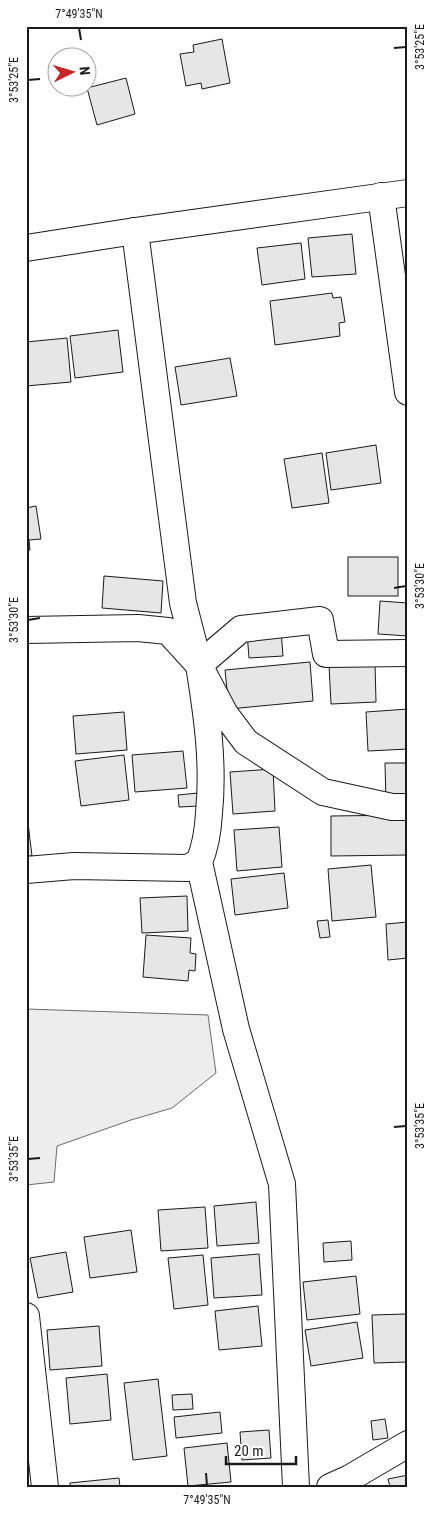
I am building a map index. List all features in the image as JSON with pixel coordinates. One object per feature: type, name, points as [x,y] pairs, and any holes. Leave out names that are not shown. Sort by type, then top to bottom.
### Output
[{"type":"street","points":[[26,248],[408,193]]},
{"type":"street","points":[[381,196],[408,392]]},
{"type":"street","points":[[26,870],[74,866],[188,868],[199,862],[205,849],[212,788],[211,752],[199,665],[183,603],[135,231]]},
{"type":"street","points":[[199,665],[241,629],[320,620],[326,654],[408,653]]},
{"type":"street","points":[[26,630],[138,628],[168,631],[199,665],[225,714],[246,742],[323,792],[392,807],[408,807]]},
{"type":"street","points":[[199,862],[236,1029],[282,1184],[296,1487]]},
{"type":"street","points":[[26,1316],[45,1487]]},
{"type":"street","points":[[345,1484],[408,1444]]},
{"type":"shaded area","points":[[26,1009],[208,1015],[216,1073],[172,1108],[57,1146],[54,1182],[26,1185]]},
{"type":"building","points":[[222,39],[230,83],[202,89],[201,83],[186,86],[180,54],[194,52],[193,45]]},
{"type":"building","points":[[126,78],[135,114],[97,125],[90,98],[98,98],[98,85]]},
{"type":"building","points":[[352,234],[356,274],[312,277],[308,238]]},
{"type":"building","points":[[301,243],[305,279],[262,285],[257,248]]},
{"type":"building","points":[[332,293],[333,298],[341,297],[345,322],[339,323],[340,336],[275,345],[270,301]]},
{"type":"building","points":[[118,330],[123,372],[75,378],[70,336]]},
{"type":"building","points":[[67,338],[71,382],[26,386],[26,342]]},
{"type":"building","points":[[230,358],[237,396],[181,405],[175,367]]},
{"type":"building","points":[[376,445],[381,483],[331,490],[326,453]]},
{"type":"building","points":[[322,453],[329,503],[292,508],[284,459]]},
{"type":"building","points":[[36,506],[41,539],[29,540],[30,550],[26,550],[26,508]]},
{"type":"building","points":[[348,557],[398,557],[398,596],[348,596]]},
{"type":"building","points":[[104,576],[163,581],[161,613],[102,608]]},
{"type":"building","points":[[380,601],[408,603],[408,636],[378,634]]},
{"type":"building","points":[[281,630],[283,656],[249,658],[247,632]]},
{"type":"building","points":[[310,662],[313,701],[229,709],[225,670]]},
{"type":"building","points":[[375,663],[376,702],[331,704],[329,665]]},
{"type":"building","points":[[408,709],[408,749],[368,751],[366,712]]},
{"type":"building","points":[[124,712],[127,750],[76,754],[73,716]]},
{"type":"building","points":[[183,751],[187,788],[135,792],[132,755]]},
{"type":"building","points":[[124,755],[129,800],[81,806],[75,761]]},
{"type":"building","points":[[385,763],[408,763],[408,802],[386,803]]},
{"type":"building","points":[[273,769],[275,811],[233,814],[230,772]]},
{"type":"building","points":[[198,793],[199,806],[179,807],[178,795]]},
{"type":"building","points":[[26,806],[32,856],[26,856]]},
{"type":"building","points":[[408,815],[408,855],[331,856],[331,816]]},
{"type":"building","points":[[279,827],[282,867],[237,871],[234,830]]},
{"type":"building","points":[[371,865],[376,917],[332,921],[328,869]]},
{"type":"building","points":[[284,873],[288,908],[235,915],[231,879]]},
{"type":"building","points":[[187,896],[188,931],[142,933],[140,898]]},
{"type":"building","points":[[328,920],[330,937],[320,938],[317,921]]},
{"type":"building","points":[[408,922],[408,958],[388,960],[386,924]]},
{"type":"building","points":[[146,935],[191,938],[190,953],[196,954],[195,971],[189,970],[188,981],[143,977]]},
{"type":"building","points":[[256,1202],[259,1243],[217,1246],[214,1206]]},
{"type":"building","points":[[205,1207],[208,1248],[161,1251],[158,1210]]},
{"type":"building","points":[[131,1230],[137,1272],[90,1278],[84,1237]]},
{"type":"building","points":[[351,1241],[352,1260],[324,1262],[323,1243]]},
{"type":"building","points":[[66,1252],[73,1292],[38,1298],[30,1258]]},
{"type":"building","points":[[259,1254],[262,1295],[214,1298],[211,1258]]},
{"type":"building","points":[[203,1255],[208,1305],[174,1309],[168,1258]]},
{"type":"building","points":[[356,1276],[360,1314],[307,1320],[303,1282]]},
{"type":"building","points":[[258,1306],[262,1346],[219,1350],[215,1311]]},
{"type":"building","points":[[407,1314],[408,1362],[374,1363],[372,1315]]},
{"type":"building","points":[[357,1322],[363,1358],[311,1366],[305,1330]]},
{"type":"building","points":[[99,1326],[102,1366],[50,1370],[47,1330]]},
{"type":"building","points":[[107,1374],[111,1420],[70,1424],[66,1378]]},
{"type":"building","points":[[158,1379],[167,1456],[133,1460],[124,1383]]},
{"type":"building","points":[[192,1394],[193,1409],[173,1410],[172,1395]]},
{"type":"building","points":[[220,1412],[222,1433],[176,1438],[174,1417]]},
{"type":"building","points":[[385,1419],[388,1438],[373,1440],[371,1421]]},
{"type":"building","points":[[269,1430],[271,1458],[242,1460],[240,1432]]},
{"type":"building","points":[[227,1443],[231,1482],[188,1486],[184,1448]]},
{"type":"building","points":[[408,1475],[408,1487],[390,1487],[388,1479]]},
{"type":"building","points":[[119,1478],[120,1487],[70,1487],[70,1483]]}]
